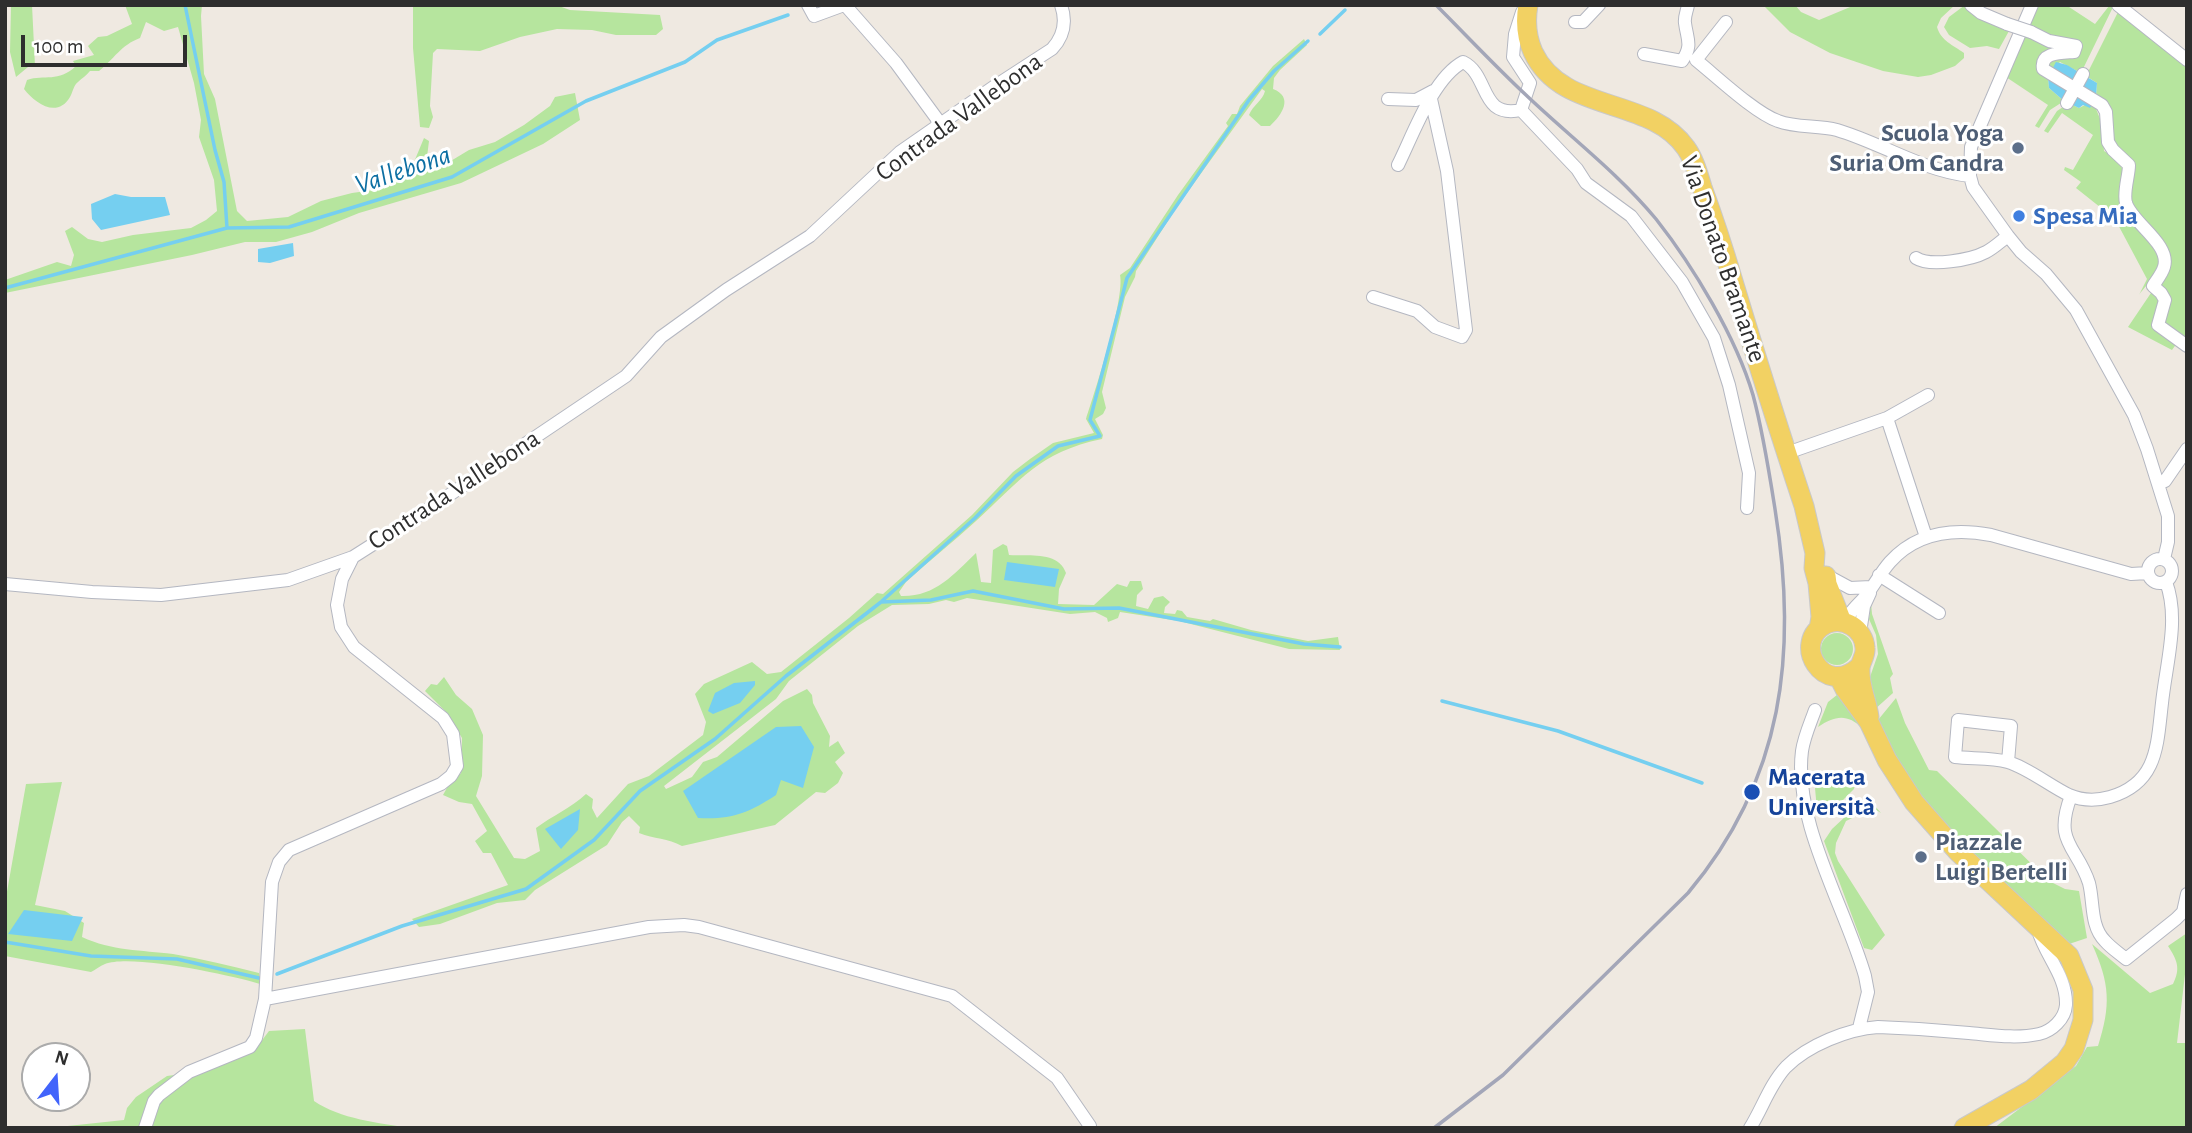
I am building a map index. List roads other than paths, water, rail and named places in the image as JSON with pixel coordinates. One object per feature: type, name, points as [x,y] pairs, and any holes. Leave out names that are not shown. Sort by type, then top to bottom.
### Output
[{"type":"main road","name":"Via Donato Bramante","points":[[1527,5],[1526,29],[1529,43],[1537,61],[1552,77],[1568,89],[1661,126],[1687,149],[1718,231],[1815,553],[1824,566],[1827,584],[1849,626],[1864,639],[1865,654],[1859,667],[1870,722]]},
{"type":"main road","name":"Via Donato Bramante","points":[[1815,553],[1814,568],[1821,617],[1819,629],[1811,643],[1813,660],[1822,672],[1839,677],[1870,722],[1901,785],[1933,827],[2069,956],[2079,976],[2084,1005],[2083,1020],[2074,1049],[2066,1062],[2031,1090],[1964,1128]]},
{"type":"main road","points":[[1819,629],[1826,624],[1849,626]]},
{"type":"main road","points":[[1839,677],[1847,676],[1859,667]]},
{"type":"street","points":[[808,5],[814,16],[845,5],[895,63],[940,123]]},
{"type":"street","name":"Contrada Vallebona","points":[[145,1128],[153,1101],[189,1072],[250,1047],[256,1038],[265,999],[272,882],[279,862],[289,850],[441,784],[451,776],[457,766],[457,749],[453,734],[443,718],[354,647],[341,627],[337,604],[342,579],[353,556],[626,376],[661,337],[726,290],[810,236],[900,152],[1052,49],[1058,43],[1065,25],[1061,5]]},
{"type":"street","points":[[1521,110],[1530,83],[1513,57],[1515,34],[1527,5]]},
{"type":"street","points":[[1575,22],[1583,22],[1599,5]]},
{"type":"street","points":[[1644,54],[1682,61],[1688,52],[1689,34],[1685,21],[1688,5]]},
{"type":"street","points":[[1971,5],[1981,13],[2049,41],[2076,46],[2074,52],[2045,58],[2042,66],[2050,74],[2095,99],[2106,112],[2108,142],[2129,164],[2125,201],[2133,215],[2154,237],[2163,254],[2165,266],[2153,286],[2165,300],[2158,326],[2187,346]]},
{"type":"street","points":[[2032,5],[1971,147],[1970,176],[1973,187],[2008,236],[2021,252],[2046,274],[2076,310],[2134,415],[2168,516],[2168,542],[2164,559]]},
{"type":"street","points":[[2118,5],[2187,60]]},
{"type":"street","points":[[1726,23],[1696,60],[1749,103],[1778,121],[1837,130],[1928,165],[1970,176]]},
{"type":"street","points":[[1398,165],[1432,95],[1454,67],[1463,62],[1472,66],[1490,102],[1499,109],[1511,112],[1521,110]]},
{"type":"street","points":[[2067,103],[2083,74]]},
{"type":"street","points":[[1388,99],[1416,100],[1432,95]]},
{"type":"street","points":[[1373,297],[1418,311],[1435,327],[1462,337],[1466,330],[1447,171],[1432,95]]},
{"type":"street","points":[[1521,110],[1577,169],[1586,183],[1631,216],[1682,282],[1714,338],[1729,385],[1749,473],[1747,509]]},
{"type":"street","points":[[1916,258],[1934,263],[1976,257],[2008,236]]},
{"type":"street","points":[[1787,453],[1887,418],[1928,395]]},
{"type":"street","points":[[1887,418],[1926,537]]},
{"type":"street","points":[[2158,484],[2165,481],[2187,449]]},
{"type":"street","points":[[1849,626],[1849,612],[1901,551],[1926,537],[1946,532],[1969,531],[1991,535],[2131,574],[2148,573]]},
{"type":"street","points":[[5,584],[92,592],[161,594],[288,580],[353,556]]},
{"type":"street","points":[[2148,573],[2152,561],[2164,559],[2170,563],[2173,570],[2166,582]]},
{"type":"street","points":[[2148,573],[2155,582],[2166,582]]},
{"type":"street","points":[[1826,575],[1850,587],[1871,587]]},
{"type":"street","points":[[1879,575],[1939,613]]},
{"type":"street","points":[[2008,762],[2011,726],[1958,720],[1955,757],[2008,762],[2071,796],[2094,800],[2116,795],[2139,783],[2148,772],[2158,741],[2173,610],[2166,582]]},
{"type":"street","points":[[1849,626],[1870,597],[1871,587]]},
{"type":"street","points":[[2173,610],[2187,614]]},
{"type":"street","points":[[1815,710],[1801,754],[1804,794],[1812,831],[1865,976],[1868,992],[1859,1028]]},
{"type":"street","points":[[2071,796],[2067,806],[2064,837],[2088,883],[2096,928],[2103,940],[2126,959],[2183,912],[2187,894]]},
{"type":"street","points":[[1750,1128],[1786,1067],[1832,1038],[1859,1028],[1920,1029],[2012,1036],[2038,1034],[2051,1029],[2060,1020],[2066,1006],[2064,991],[2060,976],[2041,941],[2036,923]]},
{"type":"street","points":[[265,999],[649,927],[699,927],[952,996],[1057,1078],[1090,1126]]},
{"type":"water","points":[[2056,62],[2067,65],[2097,83],[2096,96],[2090,108],[2083,105],[2079,108],[2064,101],[2049,88],[2048,77]]},
{"type":"water","points":[[115,194],[165,197],[170,215],[101,230],[92,219],[91,204]]},
{"type":"water","points":[[293,243],[294,256],[270,263],[258,262],[258,249]]},
{"type":"water","points":[[1007,562],[1059,569],[1055,587],[1004,580]]},
{"type":"water","points":[[755,681],[755,685],[740,703],[713,714],[708,711],[715,693],[734,683]]},
{"type":"water","points":[[801,726],[814,747],[803,788],[781,780],[776,795],[748,811],[720,818],[698,818],[683,791],[776,727]]},
{"type":"water","points":[[580,809],[578,830],[561,849],[545,829]]},
{"type":"water","points":[[24,910],[83,917],[72,941],[8,934]]},
{"type":"waterway","points":[[185,5],[224,182],[227,228]]},
{"type":"waterway","points":[[1320,34],[1345,10]]},
{"type":"waterway","name":"Vallebona","points":[[5,288],[227,228],[289,227],[452,177],[586,101],[685,62],[717,40],[788,15]]},
{"type":"waterway","points":[[882,601],[975,518],[1016,476],[1058,446],[1100,436],[1090,420],[1127,278],[1249,100],[1274,71],[1308,41]]},
{"type":"waterway","points":[[277,974],[402,926],[526,889],[594,840],[640,791],[715,739],[786,676],[881,602],[931,600],[973,591],[1064,609],[1119,608],[1304,644],[1340,647]]},
{"type":"waterway","points":[[1442,701],[1558,731],[1702,783]]},
{"type":"waterway","points":[[5,942],[91,956],[177,959],[259,978]]},
{"type":"railway","points":[[1434,1128],[1503,1075],[1688,893],[1720,850],[1745,805],[1764,759],[1776,712],[1783,663],[1785,613],[1775,509],[1757,409],[1736,350],[1712,303],[1670,238],[1641,202],[1610,170],[1514,84],[1436,5]]},
{"type":"place","name":"Scuola Yoga Suria Om Candra","points":[[2018,148]]},
{"type":"place","name":"Spesa Mia","points":[[2019,216]]},
{"type":"place","name":"Macerata Università","points":[[1752,792]]},
{"type":"place","name":"Piazzale Luigi Bertelli","points":[[1921,857]]}]
